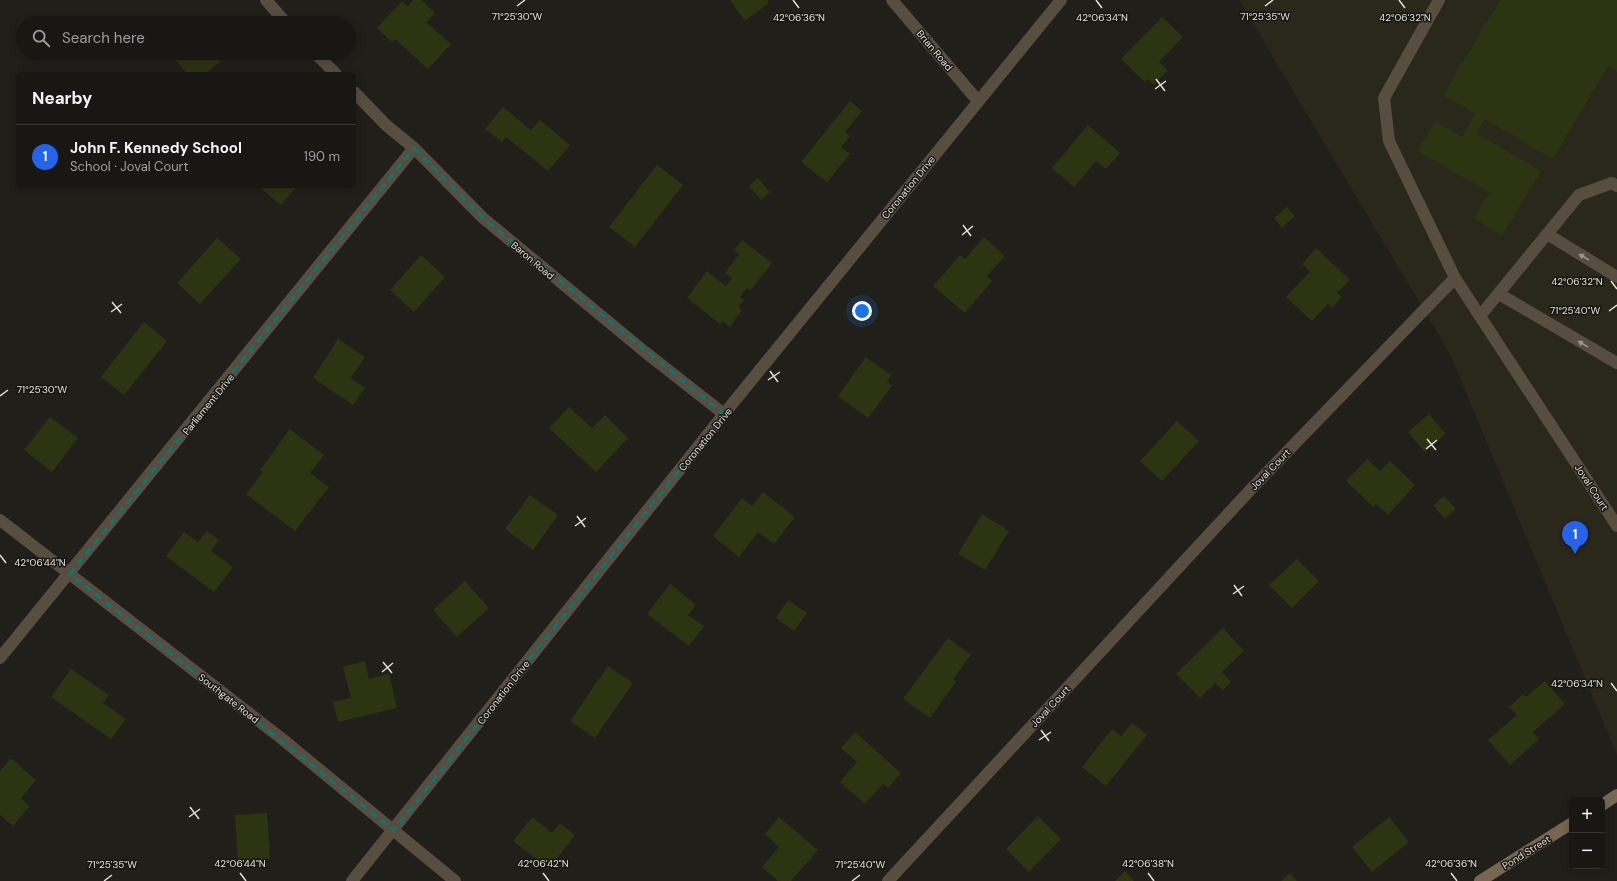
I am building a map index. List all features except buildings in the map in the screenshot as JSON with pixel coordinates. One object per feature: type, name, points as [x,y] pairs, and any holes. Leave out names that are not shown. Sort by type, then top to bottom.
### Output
[{"type":"main road","points":[[1605,803],[1617,795]]},
{"type":"main road","name":"Pond Street","points":[[1480,881],[1569,826]]},
{"type":"street","points":[[266,0],[280,16]]},
{"type":"street","name":"Brian Road","points":[[892,0],[978,101]]},
{"type":"street","name":"Coronation Drive","points":[[352,881],[724,414],[1061,0]]},
{"type":"street","points":[[1439,0],[1384,98],[1389,141],[1455,278]]},
{"type":"street","points":[[322,60],[334,72]]},
{"type":"street","name":"Baron Road","points":[[356,94],[386,125],[414,148],[483,218],[645,352],[724,414]]},
{"type":"street","name":"Parliament Drive","points":[[0,658],[70,574],[414,148]]},
{"type":"street","points":[[1480,316],[1579,195],[1612,183],[1617,186]]},
{"type":"street","points":[[1547,234],[1617,277]]},
{"type":"street","name":"Joval Court","points":[[888,881],[1253,487],[1455,278],[1617,526]]},
{"type":"street","points":[[1499,294],[1617,364]]},
{"type":"street","name":"Southgate Road","points":[[0,520],[281,738],[455,881]]},
{"type":"highlighted area","points":[[414,148],[483,218],[724,414],[394,830],[70,574]]},
{"type":"shaded area","points":[[1239,0],[1617,0],[1617,755],[1450,354]]},
{"type":"place","name":"John F. Kennedy School","points":[[1575,554]]}]
